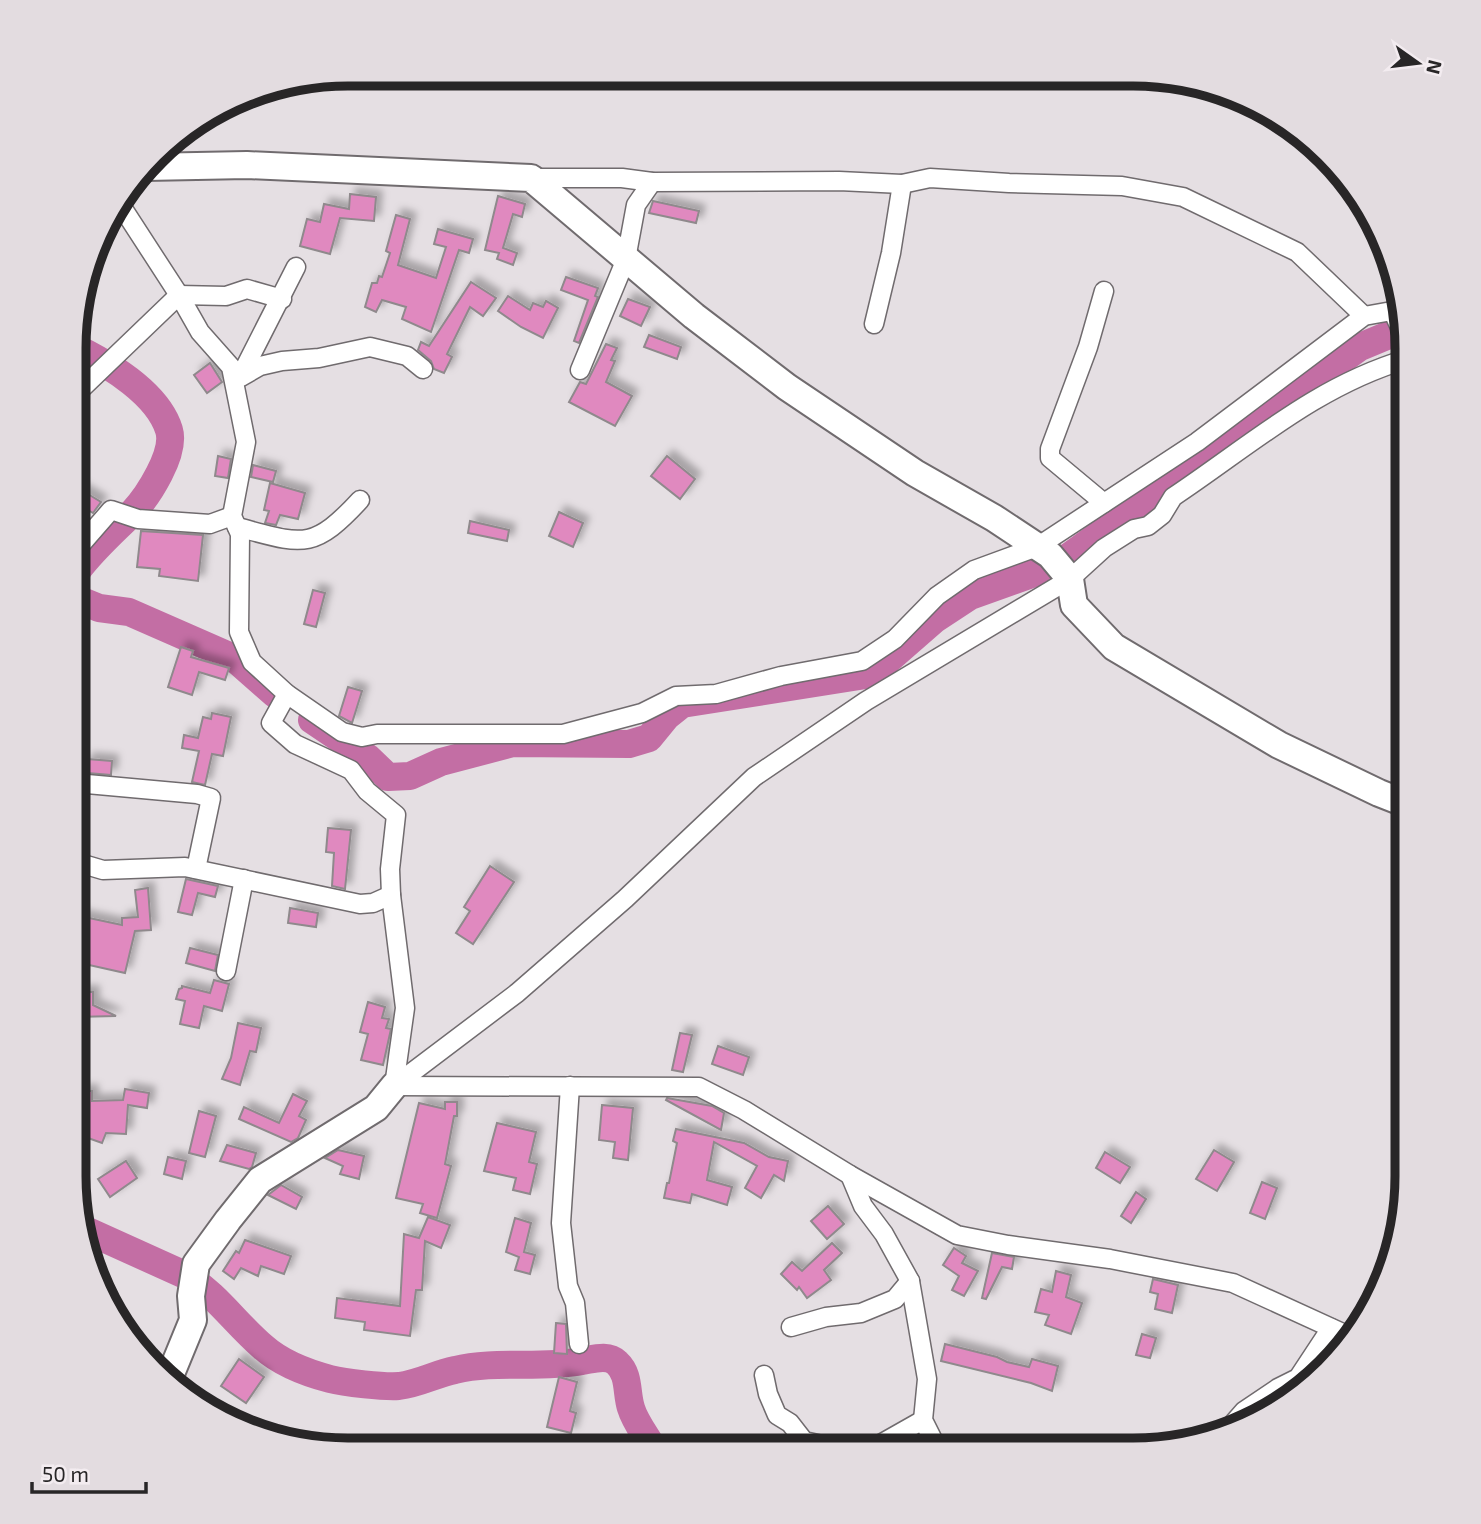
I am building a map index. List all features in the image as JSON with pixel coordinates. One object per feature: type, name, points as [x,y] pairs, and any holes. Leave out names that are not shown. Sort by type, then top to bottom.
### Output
[{"type":"street","points":[[158,167],[247,165],[531,177],[622,178],[652,182],[839,181],[902,184],[930,178],[1122,186],[1182,197],[1297,252],[1364,316]]},
{"type":"street","points":[[531,177],[694,316],[787,387],[915,473],[994,518],[1050,555],[1070,579],[1074,605],[1114,647],[1279,745],[1395,799]]},
{"type":"street","points":[[580,370],[626,259],[636,205],[652,182]]},
{"type":"street","points":[[874,324],[891,253],[902,184]]},
{"type":"street","points":[[125,211],[200,332],[231,367],[238,382],[246,442],[235,521],[240,534],[239,632],[252,662],[287,694],[342,732],[362,737],[377,734],[563,734],[642,713],[676,696],[716,694],[781,676],[862,661],[895,639],[937,596],[974,570],[1037,548],[1198,442],[1364,316],[1393,311]]},
{"type":"street","points":[[238,382],[296,267]]},
{"type":"street","points":[[86,385],[179,295],[226,296],[247,289],[282,299]]},
{"type":"street","points":[[1104,290],[1088,347],[1050,449],[1050,458],[1104,503]]},
{"type":"street","points":[[238,382],[260,366],[271,363],[319,358],[370,347],[407,356],[423,369]]},
{"type":"street","points":[[172,1371],[193,1320],[191,1296],[196,1264],[260,1180],[376,1108],[394,1086],[517,993],[625,899],[754,777],[866,701],[1070,579],[1104,548],[1134,529],[1149,526],[1162,515],[1173,497],[1307,403],[1366,373],[1395,363]]},
{"type":"street","points":[[86,539],[111,510],[138,519],[210,524],[235,521],[304,541],[327,533],[360,500]]},
{"type":"street","points":[[287,694],[271,723],[295,744],[351,770],[367,791],[396,815],[390,869],[391,895],[405,1008],[394,1086]]},
{"type":"street","points":[[86,784],[197,794],[211,798],[196,869]]},
{"type":"street","points":[[86,865],[103,870],[152,867],[196,869],[360,904],[373,903],[391,895]]},
{"type":"street","points":[[226,971],[244,878]]},
{"type":"street","points":[[394,1086],[699,1087],[744,1110],[850,1175],[957,1235],[1110,1259],[1233,1283],[1343,1333]]},
{"type":"street","points":[[570,1086],[561,1223],[568,1286],[575,1303],[579,1343]]},
{"type":"street","points":[[850,1175],[863,1206],[884,1234],[910,1281],[927,1379],[923,1420],[932,1438]]},
{"type":"street","points":[[792,1327],[826,1317],[861,1313],[895,1299],[910,1281]]},
{"type":"street","points":[[1241,1415],[1278,1388],[1298,1378],[1331,1328]]},
{"type":"street","points":[[764,1375],[776,1415],[790,1423],[802,1438]]},
{"type":"street","points":[[891,1438],[923,1420]]},
{"type":"building","points":[[350,194],[376,197],[374,221],[340,218],[330,254],[300,246],[307,219],[320,222],[324,204],[349,209]]},
{"type":"building","points":[[498,196],[525,204],[522,217],[513,214],[503,248],[517,253],[513,265],[497,259],[499,253],[485,250]]},
{"type":"building","points":[[653,201],[699,211],[696,223],[649,213]]},
{"type":"building","points":[[396,215],[410,219],[398,265],[436,278],[446,247],[434,244],[438,229],[473,239],[469,253],[459,250],[431,332],[402,319],[406,307],[382,300],[376,312],[365,307],[372,283],[377,283],[379,276],[382,277],[390,253],[386,251]]},
{"type":"building","points":[[566,277],[598,288],[595,296],[598,297],[579,343],[574,341],[588,300],[561,290]]},
{"type":"building","points":[[471,282],[496,298],[483,316],[470,307],[447,354],[452,357],[444,373],[434,369],[431,361],[418,350],[421,342],[429,346]]},
{"type":"building","points":[[508,296],[530,310],[533,303],[543,307],[546,301],[558,308],[543,338],[498,311]]},
{"type":"building","points":[[628,299],[650,307],[641,326],[620,316]]},
{"type":"building","points":[[649,335],[681,347],[677,359],[644,347]]},
{"type":"building","points":[[606,344],[617,348],[606,382],[632,396],[615,426],[569,402],[580,382],[586,384]]},
{"type":"building","points":[[210,363],[222,382],[207,393],[194,375]]},
{"type":"building","points":[[218,456],[231,459],[228,478],[215,476]]},
{"type":"building","points":[[667,456],[695,479],[680,499],[651,476]]},
{"type":"building","points":[[253,465],[276,471],[273,482],[251,477]]},
{"type":"building","points":[[270,483],[305,493],[298,519],[280,515],[276,525],[265,523],[269,511],[264,510]]},
{"type":"building","points":[[86,493],[101,502],[93,513],[86,509]]},
{"type":"building","points":[[559,512],[583,523],[573,547],[549,536]]},
{"type":"building","points":[[470,521],[509,530],[507,541],[468,533]]},
{"type":"building","points":[[141,531],[203,535],[198,581],[159,576],[160,569],[137,567]]},
{"type":"building","points":[[313,590],[325,593],[316,627],[304,624]]},
{"type":"building","points":[[181,647],[193,651],[191,657],[229,668],[225,680],[199,672],[192,695],[168,687]]},
{"type":"building","points":[[348,687],[362,691],[352,723],[339,716]]},
{"type":"building","points":[[212,713],[231,717],[223,756],[212,754],[205,785],[192,782],[199,751],[182,748],[184,735],[198,738],[203,717],[211,719]]},
{"type":"building","points":[[87,759],[112,761],[111,775],[86,773]]},
{"type":"building","points":[[328,828],[351,830],[345,889],[332,886],[334,853],[326,852]]},
{"type":"building","points":[[490,866],[514,882],[473,944],[456,933],[470,911],[464,907]]},
{"type":"building","points":[[186,879],[218,886],[215,897],[198,893],[192,915],[178,912]]},
{"type":"building","points":[[148,888],[151,930],[135,931],[125,973],[86,964],[86,917],[122,925],[122,918],[138,917],[135,890]]},
{"type":"building","points":[[290,908],[318,913],[316,927],[288,923]]},
{"type":"building","points":[[190,948],[218,955],[215,971],[186,963]]},
{"type":"building","points":[[214,980],[229,984],[222,1011],[204,1006],[199,1028],[180,1024],[185,1001],[176,999],[179,989],[182,986],[210,993]]},
{"type":"building","points":[[86,992],[93,992],[93,1005],[116,1016],[86,1017]]},
{"type":"building","points":[[368,1002],[385,1007],[382,1018],[389,1019],[386,1028],[391,1029],[383,1065],[361,1060],[368,1034],[360,1032]]},
{"type":"building","points":[[238,1023],[261,1028],[256,1052],[250,1051],[240,1085],[222,1079],[231,1058]]},
{"type":"building","points":[[680,1033],[692,1035],[683,1072],[672,1070]]},
{"type":"building","points":[[718,1046],[749,1057],[743,1075],[712,1064]]},
{"type":"building","points":[[125,1089],[149,1093],[147,1108],[128,1105],[126,1134],[106,1133],[102,1143],[86,1137],[86,1091],[92,1091],[92,1101],[123,1100]]},
{"type":"building","points":[[293,1094],[307,1101],[299,1116],[306,1120],[298,1138],[291,1142],[239,1119],[244,1107],[279,1123]]},
{"type":"building","points":[[667,1098],[712,1106],[724,1113],[721,1130],[666,1100]]},
{"type":"building","points":[[445,1102],[457,1102],[457,1116],[454,1116],[445,1164],[451,1166],[437,1218],[420,1213],[423,1204],[396,1198],[419,1103],[445,1109]]},
{"type":"building","points":[[602,1105],[633,1108],[628,1160],[613,1158],[615,1142],[599,1140]]},
{"type":"building","points":[[199,1111],[216,1116],[205,1157],[189,1153]]},
{"type":"building","points":[[497,1123],[536,1132],[529,1162],[537,1164],[530,1194],[513,1190],[516,1178],[484,1171]]},
{"type":"building","points":[[676,1129],[744,1143],[769,1157],[788,1161],[784,1181],[774,1175],[761,1198],[745,1188],[757,1166],[714,1142],[707,1180],[732,1187],[727,1205],[692,1194],[690,1203],[664,1198],[677,1143],[673,1141]]},
{"type":"building","points":[[227,1145],[256,1153],[252,1167],[249,1169],[220,1161]]},
{"type":"building","points":[[338,1150],[364,1156],[359,1179],[340,1174],[343,1166],[325,1158]]},
{"type":"building","points":[[1214,1150],[1234,1162],[1217,1191],[1196,1179]]},
{"type":"building","points":[[1105,1152],[1130,1167],[1120,1183],[1096,1168]]},
{"type":"building","points":[[168,1157],[186,1161],[182,1179],[164,1174]]},
{"type":"building","points":[[126,1161],[137,1178],[110,1197],[98,1179]]},
{"type":"building","points":[[1262,1182],[1277,1188],[1265,1219],[1250,1213]]},
{"type":"building","points":[[281,1185],[302,1197],[296,1209],[268,1195]]},
{"type":"building","points":[[1136,1192],[1146,1199],[1131,1223],[1121,1216]]},
{"type":"building","points":[[828,1206],[844,1224],[827,1239],[811,1221]]},
{"type":"building","points":[[428,1217],[450,1225],[441,1248],[425,1241],[422,1290],[416,1290],[410,1336],[364,1330],[365,1322],[335,1318],[337,1298],[400,1306],[404,1234],[419,1238]]},
{"type":"building","points":[[515,1218],[531,1223],[524,1252],[535,1255],[530,1274],[515,1270],[519,1257],[506,1252]]},
{"type":"building","points":[[245,1240],[291,1256],[284,1274],[261,1266],[258,1276],[241,1268],[234,1279],[223,1271],[236,1251],[239,1253]]},
{"type":"building","points":[[832,1243],[842,1253],[824,1270],[831,1280],[807,1298],[799,1287],[797,1290],[781,1274],[792,1262],[802,1271]]},
{"type":"building","points":[[954,1248],[966,1256],[962,1263],[978,1271],[964,1296],[952,1290],[959,1276],[943,1265]]},
{"type":"building","points":[[992,1253],[1014,1257],[1012,1269],[1002,1267],[986,1299],[982,1298]]},
{"type":"building","points":[[1056,1271],[1071,1275],[1066,1297],[1082,1303],[1071,1334],[1045,1325],[1049,1315],[1035,1312],[1041,1289],[1052,1292]]},
{"type":"building","points":[[1153,1279],[1178,1285],[1172,1313],[1155,1309],[1158,1294],[1150,1292]]},
{"type":"building","points":[[556,1323],[566,1324],[567,1354],[554,1353]]},
{"type":"building","points":[[1142,1334],[1156,1338],[1150,1358],[1136,1355]]},
{"type":"building","points":[[945,1344],[1029,1367],[1032,1359],[1058,1366],[1052,1391],[1031,1383],[941,1361]]},
{"type":"building","points":[[239,1359],[264,1377],[246,1403],[221,1386]]},
{"type":"building","points":[[559,1377],[577,1382],[570,1411],[576,1413],[571,1433],[547,1427]]},
{"type":"waterway","points":[[1064,560],[1360,347],[1395,332]]},
{"type":"waterway","points":[[86,353],[118,372],[155,404],[169,430],[170,439],[165,462],[146,496],[86,561]]},
{"type":"waterway","points":[[312,720],[367,757],[388,777],[410,776],[441,762],[513,743],[629,744],[649,738],[667,716],[682,704],[872,674],[935,619],[970,596],[1054,566]]},
{"type":"waterway","points":[[86,603],[99,608],[129,612],[234,658],[275,694]]},
{"type":"waterway","points":[[92,1233],[185,1275],[217,1301],[270,1353],[295,1367],[330,1379],[399,1386],[471,1367],[566,1363],[601,1358],[613,1360],[624,1373],[629,1402],[647,1438]]}]
